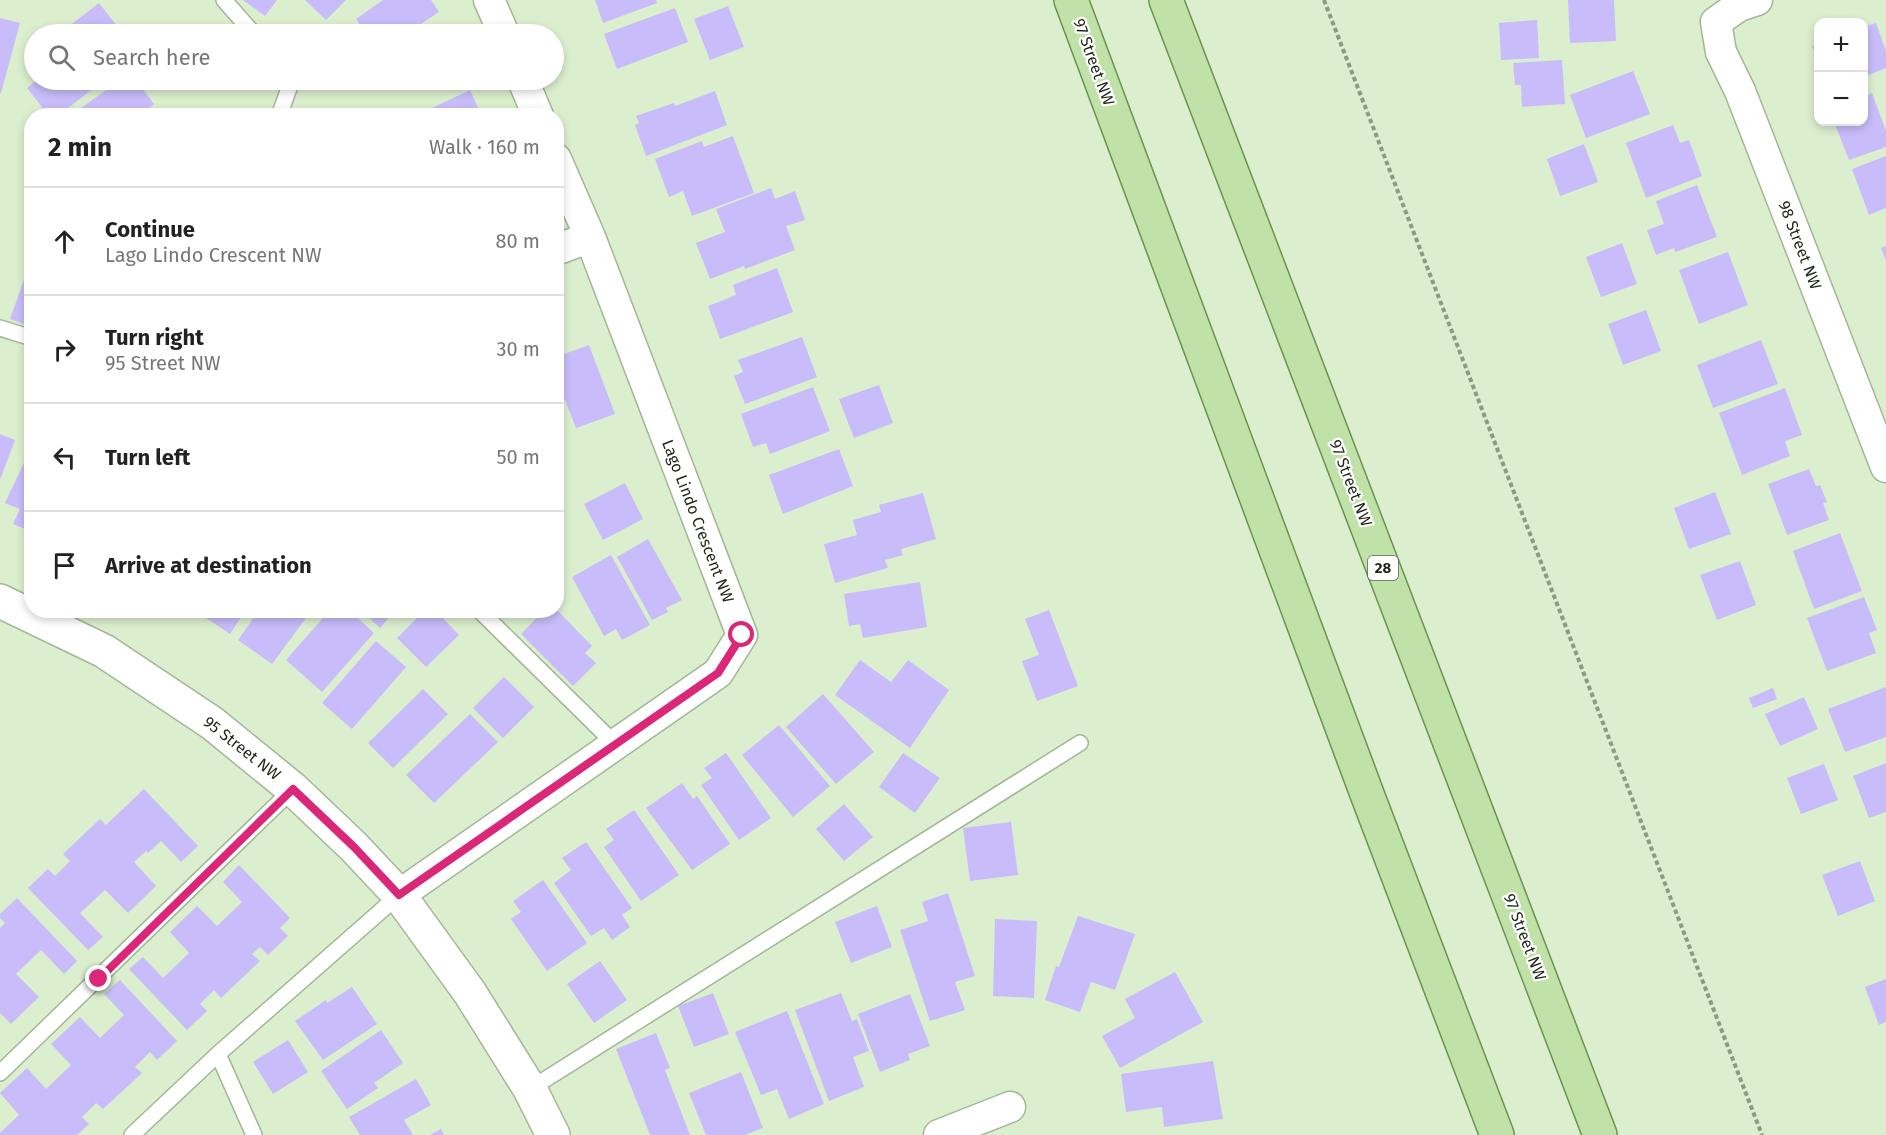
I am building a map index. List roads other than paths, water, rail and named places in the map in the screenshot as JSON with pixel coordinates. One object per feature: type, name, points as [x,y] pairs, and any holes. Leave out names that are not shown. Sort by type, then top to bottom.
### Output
[{"type":"main road","name":"97 Street NW","points":[[1071,0],[1367,794],[1497,1135]]},
{"type":"main road","name":"97 Street NW","points":[[1166,0],[1600,1135]]},
{"type":"street","points":[[489,0],[500,24]]},
{"type":"street","name":"98 Street NW","points":[[1757,0],[1738,6],[1716,22],[1720,52],[1740,91],[1886,467]]},
{"type":"street","points":[[527,90],[535,108]]},
{"type":"street","name":"Lago Lindo Crescent NW","points":[[399,895],[718,673],[742,635],[590,237],[564,177]]},
{"type":"street","points":[[564,247],[590,237]]},
{"type":"street","name":"95 Street NW","points":[[0,602],[24,613]]},
{"type":"street","name":"95 Street NW","points":[[34,618],[104,651],[212,723],[293,789],[354,847],[399,895],[470,993],[530,1089],[553,1135]]},
{"type":"street","points":[[939,1135],[1010,1107]]},
{"type":"lane","points":[[224,0],[245,24]]},
{"type":"lane","points":[[282,108],[288,90]]},
{"type":"lane","points":[[0,328],[24,336]]},
{"type":"lane","points":[[487,618],[615,744]]},
{"type":"lane","points":[[530,1089],[1080,743]]},
{"type":"lane","points":[[0,1073],[293,789]]},
{"type":"lane","points":[[132,1135],[218,1054],[399,895]]},
{"type":"lane","points":[[218,1054],[254,1135]]}]
